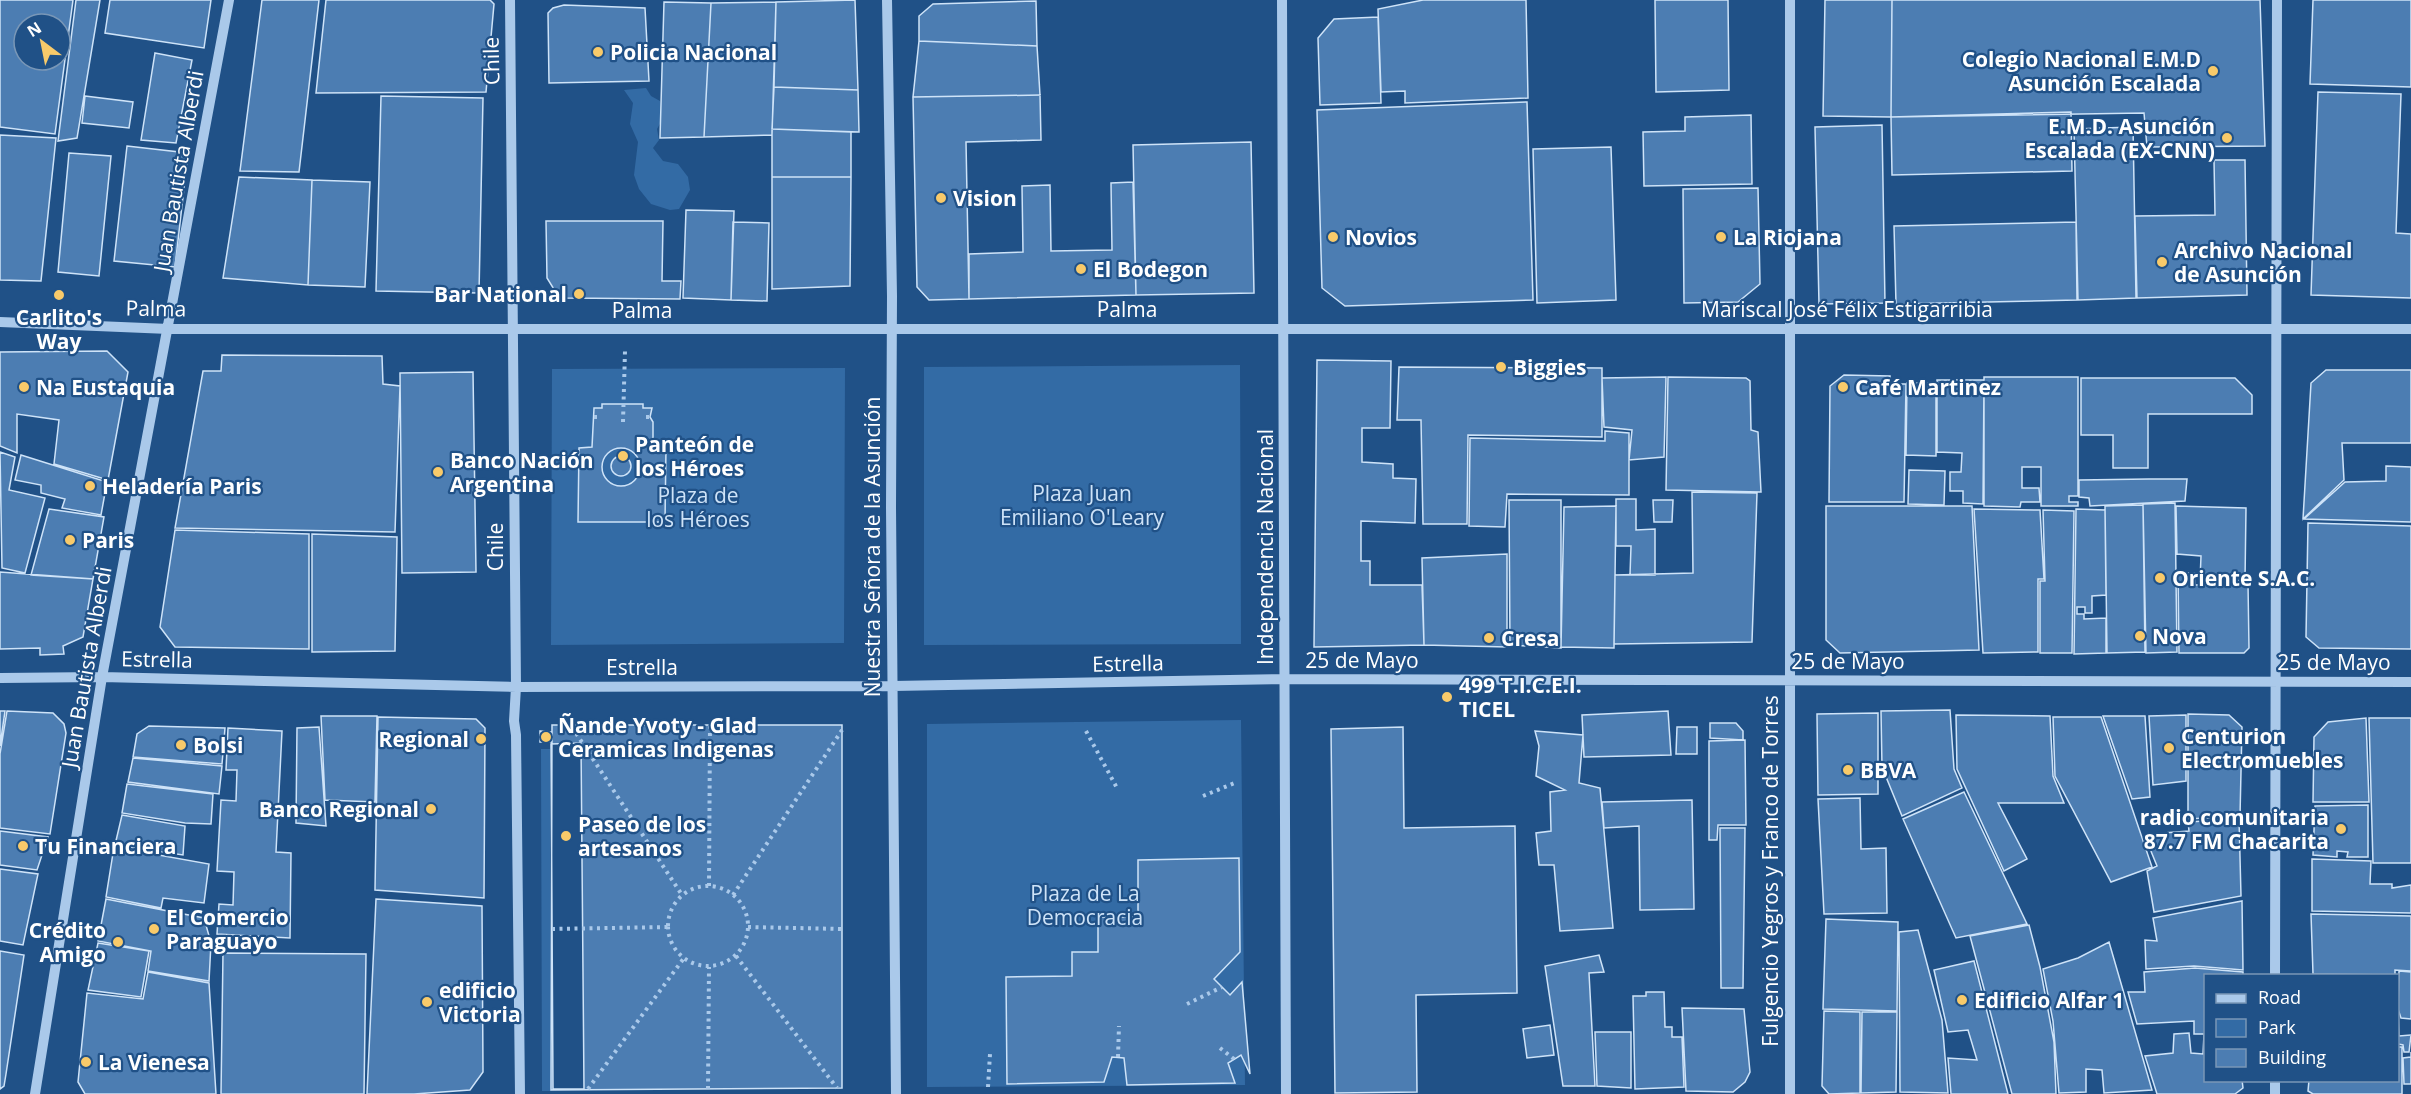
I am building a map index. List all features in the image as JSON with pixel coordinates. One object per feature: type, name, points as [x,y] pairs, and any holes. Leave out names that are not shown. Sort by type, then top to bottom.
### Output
[{"type":"street","name":"Juan Bautista Alberdi","points":[[35,1094],[102,677],[230,0]]},
{"type":"street","name":"Chile","points":[[510,0],[516,687],[514,721],[520,1094]]},
{"type":"street","name":"Nuestra Señora de la Asunción","points":[[887,0],[892,296],[896,1094]]},
{"type":"street","name":"Independencia Nacional","points":[[1282,0],[1286,1094]]},
{"type":"street","name":"Fulgencio Yegros y Franco de Torres","points":[[1790,0],[1790,1094]]},
{"type":"street","points":[[2275,974],[2277,0]]},
{"type":"street","name":"Palma","points":[[0,322],[169,329],[891,329],[1283,323]]},
{"type":"street","name":"Mariscal José Félix Estigarribia","points":[[1283,323],[1790,329],[2411,329]]},
{"type":"street","name":"Estrella","points":[[0,678],[102,677],[516,687],[893,686],[1285,679]]},
{"type":"street","name":"25 de Mayo","points":[[1285,679],[2411,682]]},
{"type":"path","points":[[623,422],[625,367]]},
{"type":"path","points":[[709,886],[710,724]]},
{"type":"path","points":[[572,727],[682,895]]},
{"type":"path","points":[[734,895],[842,730]]},
{"type":"path","points":[[1086,731],[1117,788]]},
{"type":"path","points":[[1203,796],[1237,782]]},
{"type":"path","points":[[709,886],[720,888],[734,895],[741,902],[747,914],[748,927],[746,939],[736,956],[709,967],[692,964],[672,945],[668,933],[668,919],[673,906],[682,895],[694,889],[709,886]]},
{"type":"path","points":[[552,929],[668,927]]},
{"type":"path","points":[[748,927],[842,929]]},
{"type":"path","points":[[736,956],[837,1088]]},
{"type":"path","points":[[588,1089],[684,958]]},
{"type":"path","points":[[708,1089],[709,967]]},
{"type":"path","points":[[1187,1004],[1222,987]]},
{"type":"path","points":[[1118,1057],[1119,1026]]},
{"type":"path","points":[[1220,1048],[1234,1059]]},
{"type":"path","points":[[988,1087],[990,1054]]},
{"type":"green space","points":[[646,88],[651,96],[660,101],[662,120],[657,129],[659,140],[653,148],[663,161],[678,164],[688,177],[690,190],[679,209],[670,210],[651,204],[639,189],[634,175],[638,142],[630,124],[633,103],[624,90]]},
{"type":"green space","name":"Plaza Juan Emiliano O'Leary","points":[[1240,365],[1241,644],[924,645],[924,367]]},
{"type":"green space","name":"Plaza de los Héroes","points":[[845,368],[844,643],[551,645],[552,369]]},
{"type":"green space","name":"Plaza de La Democracia","points":[[1241,720],[1245,1085],[927,1087],[927,724]]},
{"type":"green space","points":[[541,749],[550,749],[551,1091],[542,1091]]},
{"type":"building","points":[[0,0],[73,0],[71,12],[12,12],[12,72],[63,72],[55,134],[0,127]]},
{"type":"building","points":[[76,0],[100,0],[77,138],[58,141],[67,72],[72,72],[72,31]]},
{"type":"building","points":[[110,0],[211,0],[204,48],[105,33]]},
{"type":"building","points":[[262,0],[319,0],[299,172],[240,171]]},
{"type":"building","points":[[326,0],[490,0],[494,4],[486,92],[316,93]]},
{"type":"building","points":[[855,0],[858,90],[774,87],[776,2]]},
{"type":"building","points":[[1423,0],[1526,0],[1528,98],[1405,103],[1405,91],[1381,92],[1378,9]]},
{"type":"building","points":[[1655,0],[1728,0],[1729,90],[1656,92]]},
{"type":"building","points":[[1825,0],[1892,0],[1891,117],[1823,116]]},
{"type":"building","points":[[1892,0],[2260,0],[2265,146],[2147,147],[2144,113],[1891,117]]},
{"type":"building","points":[[2313,0],[2411,0],[2411,87],[2310,84]]},
{"type":"building","points":[[1036,1],[1037,46],[919,41],[919,16],[933,4]]},
{"type":"building","points":[[664,2],[711,3],[704,137],[660,138]]},
{"type":"building","points":[[776,2],[772,135],[704,137],[711,3]]},
{"type":"building","name":"Policia Nacional","points":[[564,5],[645,8],[649,81],[549,83],[548,13],[553,8]]},
{"type":"building","points":[[1378,17],[1381,103],[1320,105],[1318,38],[1334,19]]},
{"type":"building","points":[[919,41],[1037,46],[1040,95],[913,97]]},
{"type":"building","points":[[155,53],[192,60],[176,143],[141,140]]},
{"type":"building","points":[[774,87],[858,90],[859,132],[772,129]]},
{"type":"building","points":[[2318,92],[2401,94],[2396,233],[2411,234],[2411,298],[2311,295]]},
{"type":"building","name":"Vision","points":[[1040,95],[1041,140],[966,142],[969,299],[929,300],[917,287],[913,97]]},
{"type":"building","points":[[85,96],[133,102],[129,128],[82,123]]},
{"type":"building","points":[[381,96],[483,98],[479,293],[376,291]]},
{"type":"building","points":[[1527,102],[1533,300],[1345,306],[1322,288],[1317,110]]},
{"type":"building","points":[[2071,112],[2072,171],[1892,175],[1891,117]]},
{"type":"building","points":[[1751,115],[1752,184],[1644,186],[1643,132],[1685,131],[1685,117]]},
{"type":"building","points":[[1882,125],[1885,303],[1819,304],[1815,127]]},
{"type":"building","points":[[2133,127],[2136,298],[2078,300],[2074,129]]},
{"type":"building","points":[[772,129],[851,132],[851,177],[772,177]]},
{"type":"building","points":[[0,135],[56,138],[41,281],[0,280]]},
{"type":"building","points":[[1251,142],[1254,293],[1136,295],[1133,145]]},
{"type":"building","points":[[127,146],[188,153],[175,267],[114,261]]},
{"type":"building","points":[[1611,147],[1616,300],[1537,303],[1533,149]]},
{"type":"building","points":[[69,153],[111,156],[99,276],[58,272]]},
{"type":"building","points":[[2214,160],[2245,160],[2247,295],[2137,298],[2135,216],[2215,215]]},
{"type":"building","points":[[239,177],[312,180],[308,285],[223,278]]},
{"type":"building","points":[[772,177],[851,177],[850,286],[772,289]]},
{"type":"building","points":[[312,180],[370,182],[365,287],[308,285]]},
{"type":"building","points":[[1133,182],[1136,295],[969,299],[969,254],[1023,252],[1022,186],[1050,185],[1051,251],[1112,250],[1111,183]]},
{"type":"building","name":"La Riojana","points":[[1758,188],[1760,284],[1738,302],[1684,303],[1683,189]]},
{"type":"building","points":[[686,210],[734,211],[731,300],[683,298]]},
{"type":"building","points":[[546,221],[663,221],[662,281],[681,281],[680,299],[565,298],[555,291],[547,278]]},
{"type":"building","points":[[733,222],[769,223],[767,301],[731,300]]},
{"type":"building","points":[[2076,222],[2077,300],[1896,304],[1894,226]]},
{"type":"building","points":[[107,351],[128,372],[108,480],[54,464],[59,420],[17,414],[17,453],[0,446],[0,352]]},
{"type":"building","points":[[222,355],[382,356],[383,384],[400,386],[395,532],[175,528],[203,371],[221,371]]},
{"type":"building","points":[[1317,360],[1391,361],[1390,428],[1362,428],[1362,462],[1393,464],[1393,478],[1416,479],[1415,523],[1361,521],[1361,561],[1370,561],[1370,585],[1422,585],[1424,645],[1314,647]]},
{"type":"building","points":[[1399,367],[1602,368],[1602,437],[1468,435],[1467,524],[1423,524],[1421,420],[1397,420]]},
{"type":"building","points":[[2326,370],[2411,370],[2411,443],[2342,443],[2344,480],[2303,519],[2311,383]]},
{"type":"building","name":"Banco Nación Argentina","points":[[473,372],[476,572],[402,573],[400,373]]},
{"type":"building","points":[[1844,375],[1890,376],[1890,384],[1906,384],[1904,502],[1829,502],[1830,386]]},
{"type":"building","points":[[1666,377],[1664,457],[1629,460],[1632,430],[1604,427],[1602,378]]},
{"type":"building","points":[[1668,377],[1746,378],[1750,381],[1751,430],[1758,432],[1761,492],[1666,490]]},
{"type":"building","points":[[1984,377],[2078,377],[2078,496],[2069,496],[2069,502],[2078,502],[2078,506],[2041,506],[2041,467],[2022,467],[2022,488],[2039,488],[2040,502],[2021,502],[2020,507],[1984,506]]},
{"type":"building","points":[[2081,378],[2235,378],[2252,395],[2252,414],[2148,414],[2148,468],[2113,468],[2113,435],[2081,435]]},
{"type":"building","points":[[1937,380],[1984,380],[1983,504],[1963,503],[1963,491],[1950,491],[1950,472],[1961,472],[1962,453],[1937,452]]},
{"type":"building","points":[[1907,383],[1936,383],[1936,456],[1906,455]]},
{"type":"building","name":"Panteón de los Héroes","points":[[602,404],[643,404],[643,408],[652,408],[650,417],[653,422],[653,448],[666,448],[665,522],[578,522],[579,448],[592,447],[594,408],[602,408]]},
{"type":"building","points":[[1605,431],[1629,433],[1629,495],[1507,494],[1505,527],[1469,526],[1470,438],[1605,441]]},
{"type":"building","points":[[621,448],[634,454],[640,467],[634,480],[621,486],[608,480],[602,467],[608,454]]},
{"type":"building","points":[[0,452],[15,457],[9,490],[45,498],[25,573],[2,568]]},
{"type":"building","points":[[21,455],[107,482],[101,515],[62,508],[65,499],[41,493],[41,485],[15,480]]},
{"type":"building","points":[[621,456],[628,459],[631,466],[628,473],[621,476],[614,473],[611,466],[614,459]]},
{"type":"building","points":[[2386,466],[2411,467],[2411,522],[2304,519],[2345,482],[2386,481]]},
{"type":"building","points":[[1909,470],[1945,471],[1944,505],[1908,504]]},
{"type":"building","points":[[2187,479],[2185,501],[2090,506],[2089,498],[2079,497],[2079,480]]},
{"type":"building","points":[[1692,492],[1757,493],[1752,642],[1614,644],[1615,575],[1693,573]]},
{"type":"building","points":[[1616,499],[1636,499],[1636,530],[1655,529],[1655,575],[1630,575],[1631,546],[1616,546]]},
{"type":"building","points":[[1509,500],[1561,500],[1561,648],[1510,645]]},
{"type":"building","points":[[1653,500],[1673,500],[1672,522],[1654,522]]},
{"type":"building","name":"Oriente S.A.C.","points":[[2175,503],[2177,652],[2146,653],[2143,504]]},
{"type":"building","points":[[2143,505],[2145,652],[2107,653],[2105,506]]},
{"type":"building","points":[[1616,506],[1614,648],[1561,647],[1564,507]]},
{"type":"building","points":[[1826,506],[1972,506],[1979,650],[1840,653],[1826,640]]},
{"type":"building","points":[[2176,506],[2246,508],[2245,581],[2200,581],[2201,556],[2177,554]]},
{"type":"building","name":"Paris","points":[[49,509],[104,517],[93,579],[31,575]]},
{"type":"building","points":[[1974,509],[2040,510],[2044,579],[2038,579],[2038,652],[1983,653]]},
{"type":"building","points":[[2076,509],[2105,510],[2106,595],[2092,596],[2092,613],[2085,613],[2085,607],[2077,607],[2077,614],[2084,614],[2084,619],[2106,618],[2106,653],[2074,654]]},
{"type":"building","points":[[2043,510],[2074,511],[2072,653],[2040,653],[2040,581],[2045,581]]},
{"type":"building","points":[[2308,523],[2411,526],[2411,649],[2319,648],[2306,637]]},
{"type":"building","points":[[175,530],[309,534],[309,649],[175,647],[160,627]]},
{"type":"building","points":[[312,534],[397,537],[395,651],[312,652]]},
{"type":"building","points":[[1507,554],[1507,647],[1424,645],[1422,558]]},
{"type":"building","points":[[0,572],[93,579],[83,637],[63,646],[64,654],[40,655],[40,648],[0,649]]},
{"type":"building","points":[[2178,573],[2195,573],[2195,585],[2248,584],[2249,648],[2244,653],[2179,653]]},
{"type":"building","points":[[1950,710],[1954,769],[1962,788],[1902,816],[1882,767],[1881,711]]},
{"type":"building","points":[[0,711],[5,711],[0,746]]},
{"type":"building","points":[[7,711],[53,713],[64,724],[66,733],[50,834],[0,828],[0,754]]},
{"type":"building","points":[[1668,711],[1671,755],[1584,757],[1582,715]]},
{"type":"building","name":"BBVA","points":[[1878,713],[1878,794],[1818,795],[1817,714]]},
{"type":"building","points":[[2188,714],[2229,715],[2242,727],[2240,816],[2188,819]]},
{"type":"building","points":[[1956,715],[2050,716],[2053,776],[2064,803],[1998,803],[2027,859],[2004,871],[1957,769]]},
{"type":"building","name":"Centurion Electromuebles","points":[[2186,715],[2186,781],[2153,785],[2149,716]]},
{"type":"building","points":[[321,716],[377,716],[375,802],[325,800]]},
{"type":"building","points":[[2103,716],[2145,716],[2150,797],[2132,799]]},
{"type":"building","name":"Banco Regional","points":[[378,717],[476,719],[485,728],[484,898],[375,890]]},
{"type":"building","points":[[2053,717],[2101,717],[2152,867],[2111,882],[2055,776]]},
{"type":"building","points":[[2366,718],[2369,802],[2313,802],[2314,737],[2328,722]]},
{"type":"building","points":[[2369,718],[2411,718],[2411,863],[2373,863]]},
{"type":"building","points":[[1710,723],[1736,723],[1743,731],[1743,740],[1710,738]]},
{"type":"building","points":[[552,725],[842,725],[842,1088],[551,1090]]},
{"type":"building","points":[[149,726],[225,728],[222,764],[133,757],[137,734]]},
{"type":"building","points":[[319,727],[326,826],[296,823],[297,728]]},
{"type":"building","points":[[1403,727],[1404,828],[1515,826],[1517,993],[1416,995],[1417,1092],[1335,1093],[1331,729]]},
{"type":"building","points":[[1677,727],[1697,727],[1697,754],[1676,754]]},
{"type":"building","points":[[228,728],[282,731],[276,852],[291,853],[290,938],[217,934],[219,904],[233,905],[234,872],[217,871],[221,800],[236,801],[237,770],[226,770]]},
{"type":"building","name":"Ñande Yvoty - Glad Ceramicas Indigenas","points":[[540,731],[551,732],[551,742],[540,742]]},
{"type":"building","points":[[1535,731],[1583,735],[1579,783],[1600,788],[1613,928],[1560,931],[1554,865],[1539,865],[1536,833],[1551,831],[1550,792],[1565,790],[1536,776],[1539,746]]},
{"type":"building","points":[[1745,740],[1746,825],[1718,825],[1717,840],[1709,840],[1709,741]]},
{"type":"building","name":"Paseo de los artesanos","points":[[581,743],[584,1089],[553,1089],[551,744]]},
{"type":"building","points":[[133,758],[222,766],[219,794],[128,782]]},
{"type":"building","points":[[127,784],[213,794],[211,824],[185,823],[122,813]]},
{"type":"building","points":[[1964,792],[2027,924],[1956,938],[1903,819]]},
{"type":"building","points":[[1860,798],[1861,849],[1886,848],[1887,913],[1824,914],[1818,799]]},
{"type":"building","points":[[1692,800],[1694,909],[1640,910],[1639,826],[1604,828],[1602,802]]},
{"type":"building","name":"radio comunitaria 87.7 FM Chacarita","points":[[2368,805],[2368,857],[2347,857],[2348,852],[2337,851],[2337,857],[2313,855],[2315,806]]},
{"type":"building","points":[[122,815],[185,826],[183,855],[115,845]]},
{"type":"building","points":[[2239,819],[2241,896],[2154,912],[2147,871],[2157,866],[2146,839],[2163,833],[2189,831],[2188,822]]},
{"type":"building","points":[[1720,828],[1745,828],[1743,988],[1721,988]]},
{"type":"building","name":"Tu Financiera","points":[[0,831],[48,837],[37,870],[0,865]]},
{"type":"building","points":[[114,847],[209,864],[204,903],[163,898],[161,908],[106,897]]},
{"type":"building","points":[[1239,858],[1240,952],[1214,979],[1230,995],[1242,982],[1250,1074],[1241,1055],[1228,1063],[1235,1083],[1127,1085],[1124,1058],[1112,1057],[1104,1082],[1007,1084],[1006,977],[1072,976],[1072,952],[1098,952],[1098,917],[1138,917],[1138,860]]},
{"type":"building","points":[[2312,859],[2371,861],[2370,884],[2392,884],[2392,888],[2411,885],[2411,913],[2312,911]]},
{"type":"building","points":[[0,869],[38,874],[23,945],[0,941]]},
{"type":"building","name":"El Comercio Paraguayo","points":[[106,899],[204,918],[211,943],[209,981],[148,971],[151,951],[98,941]]},
{"type":"building","name":"edificio Victoria","points":[[376,899],[482,906],[483,1072],[470,1090],[414,1094],[367,1094]]},
{"type":"building","points":[[2242,901],[2243,970],[2194,966],[2146,969],[2145,940],[2157,941],[2153,918]]},
{"type":"building","points":[[2311,914],[2411,916],[2411,971],[2395,970],[2395,974],[2313,974]]},
{"type":"building","points":[[1826,919],[1898,922],[1897,1011],[1823,1009]]},
{"type":"building","points":[[2029,925],[2040,967],[2054,1042],[2056,1094],[2012,1094],[1970,936]]},
{"type":"building","points":[[1918,930],[1942,1020],[1948,1093],[1900,1092],[1899,932]]},
{"type":"building","points":[[2109,942],[2152,1090],[2104,1093],[2102,1070],[2086,1069],[2086,1092],[2059,1093],[2053,1021],[2043,969],[2078,958]]},
{"type":"building","points":[[98,943],[149,951],[141,997],[88,990]]},
{"type":"building","points":[[0,951],[24,955],[4,1086],[0,1089]]},
{"type":"building","points":[[223,953],[366,954],[364,1094],[221,1094]]},
{"type":"building","points":[[1599,955],[1604,972],[1589,973],[1595,1086],[1563,1086],[1545,966]]},
{"type":"building","name":"Edificio Alfar 1","points":[[1974,961],[2008,1094],[1951,1094],[1948,1058],[1977,1060],[1968,1030],[1948,1032],[1934,970]]},
{"type":"building","points":[[2195,968],[2243,972],[2243,974],[2204,974],[2204,1034],[2194,1034],[2194,1021],[2137,1024],[2128,992],[2145,992],[2144,972]]},
{"type":"building","points":[[2399,971],[2411,972],[2411,1019],[2401,1018],[2399,1012]]},
{"type":"building","points":[[148,972],[209,983],[216,1094],[85,1094],[78,1082],[87,993],[143,999]]},
{"type":"building","points":[[1646,992],[1664,992],[1665,1027],[1672,1027],[1672,1037],[1682,1037],[1684,1087],[1635,1089],[1633,996],[1646,996]]},
{"type":"building","points":[[1682,1008],[1744,1009],[1750,1072],[1745,1082],[1733,1092],[1686,1091]]},
{"type":"building","points":[[1824,1011],[1860,1012],[1860,1093],[1829,1094],[1822,1086]]},
{"type":"building","points":[[1862,1012],[1897,1012],[1896,1092],[1861,1093]]},
{"type":"building","points":[[1550,1025],[1554,1055],[1527,1058],[1523,1029]]},
{"type":"building","points":[[1595,1032],[1631,1032],[1631,1088],[1597,1086]]},
{"type":"building","points":[[2189,1033],[2191,1053],[2203,1054],[2204,1034],[2204,1082],[2242,1082],[2243,1088],[2235,1094],[2157,1094],[2145,1056],[2173,1053],[2174,1034]]},
{"type":"building","points":[[2411,1035],[2409,1052],[2404,1052],[2403,1045],[2399,1044],[2399,1036]]},
{"type":"building","points":[[2399,1047],[2402,1047],[2402,1094],[2313,1094],[2308,1091],[2309,1082],[2399,1082]]},
{"type":"building","points":[[2411,1057],[2411,1084],[2404,1084],[2403,1058]]},
{"type":"place","name":"Policia Nacional","points":[[598,52]]},
{"type":"place","name":"Colegio Nacional E.M.D Asunción Escalada","points":[[2213,71]]},
{"type":"place","name":"E.M.D. Asunción Escalada (EX-CNN)","points":[[2227,138]]},
{"type":"place","name":"Vision","points":[[941,198]]},
{"type":"place","name":"Novios","points":[[1333,237]]},
{"type":"place","name":"La Riojana","points":[[1721,237]]},
{"type":"place","name":"Archivo Nacional de Asunción","points":[[2162,262]]},
{"type":"place","name":"El Bodegon","points":[[1081,269]]},
{"type":"place","name":"Bar National","points":[[579,294]]},
{"type":"place","name":"Carlito's Way","points":[[59,295]]},
{"type":"place","name":"Biggies","points":[[1501,367]]},
{"type":"place","name":"Na Eustaquia","points":[[24,387]]},
{"type":"place","name":"Café Martinez","points":[[1843,387]]},
{"type":"place","name":"Panteón de los Héroes","points":[[623,456]]},
{"type":"place","name":"Banco Nación Argentina","points":[[438,472]]},
{"type":"place","name":"Heladería Paris","points":[[90,486]]},
{"type":"place","name":"Paris","points":[[70,540]]},
{"type":"place","name":"Oriente S.A.C.","points":[[2160,578]]},
{"type":"place","name":"Nova","points":[[2140,636]]},
{"type":"place","name":"Cresa","points":[[1489,638]]},
{"type":"place","name":"499 T.I.C.E.I. TICEL","points":[[1447,697]]},
{"type":"place","name":"Ñande Yvoty - Glad Ceramicas Indigenas","points":[[546,737]]},
{"type":"place","name":"Regional","points":[[481,739]]},
{"type":"place","name":"Bolsi","points":[[181,745]]},
{"type":"place","name":"Centurion Electromuebles","points":[[2169,748]]},
{"type":"place","name":"BBVA","points":[[1848,770]]},
{"type":"place","name":"Banco Regional","points":[[431,809]]},
{"type":"place","name":"radio comunitaria 87.7 FM Chacarita","points":[[2341,829]]},
{"type":"place","name":"Paseo de los artesanos","points":[[566,836]]},
{"type":"place","name":"Tu Financiera","points":[[23,846]]},
{"type":"place","name":"El Comercio Paraguayo","points":[[154,929]]},
{"type":"place","name":"Crédito Amigo","points":[[118,942]]},
{"type":"place","name":"Edificio Alfar 1","points":[[1962,1000]]},
{"type":"place","name":"edificio Victoria","points":[[427,1002]]},
{"type":"place","name":"La Vienesa","points":[[86,1062]]}]
